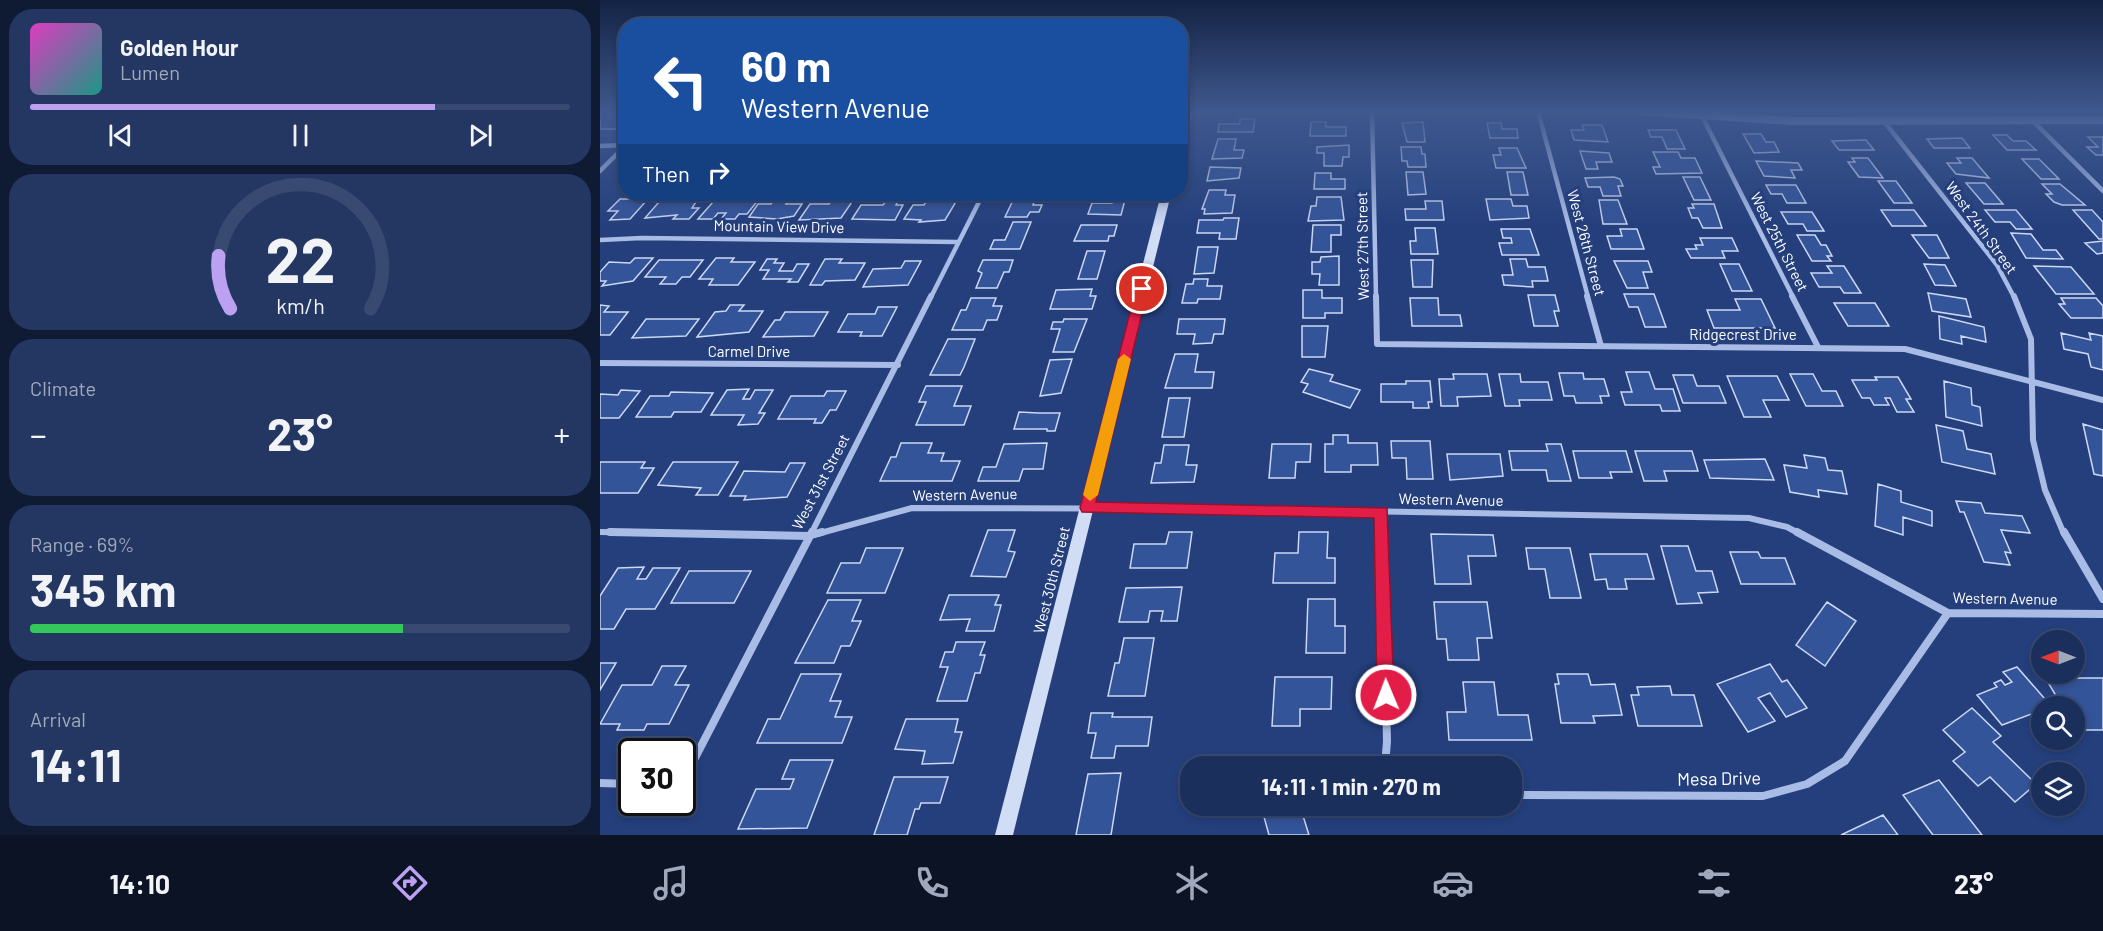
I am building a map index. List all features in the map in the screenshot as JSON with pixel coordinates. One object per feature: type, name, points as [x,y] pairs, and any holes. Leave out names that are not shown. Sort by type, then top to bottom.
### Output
[{"type":"main road","name":"West 30th Street","points":[[1004,835],[1164,201]]},
{"type":"street","name":"West 27th Street","points":[[1373,150],[1377,344]]},
{"type":"street","name":"West 26th Street","points":[[1548,150],[1601,346]]},
{"type":"street","name":"West 25th Street","points":[[1719,150],[1818,347]]},
{"type":"street","name":"West 24th Street","points":[[1907,150],[1997,265],[2017,302],[2031,339],[2033,440],[2045,490],[2067,540],[2103,599]]},
{"type":"street","points":[[2062,150],[2103,191]]},
{"type":"street","points":[[600,171],[618,153]]},
{"type":"street","name":"West 31st Street","points":[[696,756],[898,365],[979,201]]},
{"type":"street","name":"Mountain View Drive","points":[[600,240],[642,238],[957,242]]},
{"type":"street","name":"Ridgecrest Drive","points":[[1377,344],[1905,349],[2103,400]]},
{"type":"street","name":"Carmel Drive","points":[[600,363],[898,365]]},
{"type":"street","name":"Western Avenue","points":[[600,532],[808,536],[912,508],[1087,508],[1749,518],[1787,527],[1948,613],[2103,614]]},
{"type":"street","points":[[1382,512],[1387,729],[1386,756]]},
{"type":"street","name":"Mesa Drive","points":[[1522,795],[1763,796],[1807,784],[1845,761],[1948,613]]},
{"type":"street","points":[[600,783],[618,784]]},
{"type":"building","points":[[1215,150],[1244,150],[1242,158],[1212,159]]},
{"type":"building","points":[[1317,150],[1349,150],[1349,157],[1343,157],[1342,166],[1324,166],[1324,153],[1317,153]]},
{"type":"building","points":[[1401,150],[1421,150],[1422,154],[1425,154],[1426,167],[1408,167],[1407,161],[1402,161]]},
{"type":"building","points":[[1500,150],[1518,150],[1526,168],[1496,168],[1493,155],[1501,155]]},
{"type":"building","points":[[1752,150],[1778,150],[1779,152],[1754,153]]},
{"type":"building","points":[[2090,150],[2103,150],[2103,155],[2096,155]]},
{"type":"building","points":[[1580,151],[1609,153],[1612,162],[1596,162],[1598,169],[1586,169]]},
{"type":"building","points":[[1653,152],[1678,152],[1681,158],[1695,158],[1702,173],[1656,174],[1653,167],[1660,167]]},
{"type":"building","points":[[1852,158],[1868,158],[1883,178],[1859,177],[1848,162],[1855,162]]},
{"type":"building","points":[[1957,158],[1972,158],[1989,178],[1956,174],[1947,163],[1961,163]]},
{"type":"building","points":[[2022,159],[2039,159],[2059,179],[2041,179]]},
{"type":"building","points":[[1756,161],[1798,163],[1802,170],[1791,170],[1795,178],[1764,176]]},
{"type":"building","points":[[1210,167],[1241,168],[1239,178],[1207,181]]},
{"type":"building","points":[[1406,172],[1423,172],[1426,194],[1408,195]]},
{"type":"building","points":[[1507,172],[1523,172],[1528,195],[1511,195]]},
{"type":"building","points":[[1315,173],[1331,173],[1331,179],[1345,179],[1345,189],[1314,189]]},
{"type":"building","points":[[1614,177],[1620,179],[1623,186],[1618,186],[1621,196],[1603,196],[1600,187],[1588,187],[1585,178]]},
{"type":"building","points":[[1683,177],[1700,177],[1711,200],[1694,200]]},
{"type":"building","points":[[1878,181],[1896,181],[1912,203],[1894,203]]},
{"type":"building","points":[[1966,183],[1985,183],[2003,204],[1984,204]]},
{"type":"building","points":[[2042,184],[2060,184],[2085,205],[2062,205],[2054,202],[2046,194],[2052,194]]},
{"type":"building","points":[[1766,185],[1796,185],[1806,203],[1787,203],[1782,194],[1771,194]]},
{"type":"building","points":[[1209,190],[1226,190],[1225,195],[1235,195],[1232,213],[1204,214],[1205,209],[1202,209]]},
{"type":"building","points":[[1317,197],[1341,197],[1344,220],[1308,221],[1311,206],[1316,206]]},
{"type":"building","points":[[1486,199],[1511,199],[1513,206],[1527,206],[1529,218],[1490,220]]},
{"type":"building","points":[[1599,200],[1618,200],[1627,224],[1603,224]]},
{"type":"building","points":[[618,201],[646,201],[630,219],[610,220],[618,211],[608,211]]},
{"type":"building","points":[[757,201],[747,214],[739,214],[735,219],[721,219],[726,213],[718,213],[713,219],[698,219],[713,202]]},
{"type":"building","points":[[773,201],[788,201],[786,204],[802,204],[794,216],[777,219],[749,217],[758,204],[771,204]]},
{"type":"building","points":[[831,201],[853,201],[841,218],[799,220],[810,204],[829,204]]},
{"type":"building","points":[[886,201],[898,201],[896,205],[903,205],[895,220],[852,219],[861,205],[883,205]]},
{"type":"building","points":[[926,201],[956,201],[945,220],[919,222],[921,220],[904,219],[913,205],[924,205]]},
{"type":"building","points":[[1013,201],[1034,201],[1033,205],[1042,205],[1039,212],[1030,212],[1027,217],[1005,217]]},
{"type":"building","points":[[1113,201],[1125,201],[1121,215],[1088,214],[1092,203],[1112,203]]},
{"type":"building","points":[[1425,201],[1442,201],[1444,220],[1406,220],[1405,209],[1426,209]]},
{"type":"building","points":[[659,202],[696,202],[692,208],[699,208],[689,219],[673,219],[677,215],[645,218]]},
{"type":"building","points":[[1692,204],[1714,204],[1722,228],[1703,228],[1698,218],[1692,218],[1688,208],[1694,208]]},
{"type":"building","points":[[1881,210],[1914,210],[1926,226],[1892,226]]},
{"type":"building","points":[[1985,210],[2016,210],[2032,229],[2016,229],[2010,222],[1995,222]]},
{"type":"building","points":[[2073,210],[2092,210],[2103,222],[2103,239],[2099,239]]},
{"type":"building","points":[[1781,212],[1812,212],[1824,231],[1807,231],[1803,224],[1788,224]]},
{"type":"building","points":[[1224,218],[1239,218],[1236,239],[1219,239],[1220,233],[1197,233],[1199,220],[1223,220]]},
{"type":"building","points":[[1013,222],[1031,222],[1020,249],[990,249],[994,240],[1005,240]]},
{"type":"building","points":[[1081,225],[1117,225],[1114,236],[1109,236],[1108,241],[1074,241]]},
{"type":"building","points":[[1313,225],[1341,225],[1341,235],[1331,235],[1331,252],[1311,252]]},
{"type":"building","points":[[1415,228],[1435,228],[1438,254],[1411,254],[1410,241],[1416,241]]},
{"type":"building","points":[[1501,229],[1530,229],[1539,255],[1502,255],[1499,243],[1512,243],[1511,238],[1503,238]]},
{"type":"building","points":[[1620,229],[1637,229],[1644,249],[1611,249],[1607,236],[1622,236]]},
{"type":"building","points":[[2011,233],[2031,234],[2043,250],[2056,250],[2063,259],[2026,258]]},
{"type":"building","points":[[1797,235],[1815,235],[1821,245],[1826,245],[1832,256],[1827,256],[1831,261],[1812,261]]},
{"type":"building","points":[[1912,235],[1937,235],[1949,258],[1929,258]]},
{"type":"building","points":[[1700,238],[1732,238],[1738,251],[1722,251],[1725,258],[1691,258],[1686,249],[1697,249],[1695,245],[1703,245]]},
{"type":"building","points":[[2103,241],[2103,253],[2097,254],[2085,243]]},
{"type":"building","points":[[1198,247],[1218,247],[1214,273],[1194,274]]},
{"type":"building","points":[[1087,251],[1105,251],[1097,279],[1078,279]]},
{"type":"building","points":[[1339,256],[1339,285],[1319,285],[1320,274],[1312,274],[1312,262],[1320,262],[1321,257]]},
{"type":"building","points":[[635,258],[653,258],[633,281],[602,286],[606,281],[600,281],[600,272],[609,262],[630,263]]},
{"type":"building","points":[[716,258],[734,258],[731,262],[755,262],[738,285],[709,285],[713,279],[699,279]]},
{"type":"building","points":[[767,259],[777,259],[774,263],[784,263],[779,271],[793,271],[797,264],[809,264],[798,282],[788,282],[791,279],[763,279],[769,270],[760,270]]},
{"type":"building","points":[[825,259],[842,259],[839,263],[865,263],[855,280],[825,281],[822,285],[810,285]]},
{"type":"building","points":[[1510,259],[1526,259],[1528,267],[1545,267],[1548,281],[1532,281],[1533,287],[1504,285],[1502,275],[1513,275]]},
{"type":"building","points":[[659,260],[703,260],[690,277],[682,277],[676,284],[660,284],[666,277],[645,277]]},
{"type":"building","points":[[983,260],[1013,260],[1009,272],[1004,272],[997,288],[976,288],[982,273],[978,271]]},
{"type":"building","points":[[1411,260],[1433,260],[1432,287],[1413,287]]},
{"type":"building","points":[[905,261],[921,261],[908,285],[863,287],[873,269],[901,268]]},
{"type":"building","points":[[1614,261],[1648,261],[1652,272],[1643,272],[1648,288],[1627,288]]},
{"type":"building","points":[[1720,264],[1739,264],[1752,291],[1732,291]]},
{"type":"building","points":[[1924,264],[1945,265],[1956,286],[1935,285]]},
{"type":"building","points":[[1827,266],[1844,266],[1861,293],[1844,293],[1840,287],[1819,287],[1811,273],[1832,273]]},
{"type":"building","points":[[2034,266],[2071,267],[2094,294],[2056,294]]},
{"type":"building","points":[[1194,279],[1208,279],[1207,286],[1222,286],[1220,299],[1198,299],[1197,303],[1182,303],[1186,284],[1193,284]]},
{"type":"building","points":[[1092,289],[1090,296],[1096,296],[1092,309],[1050,309],[1056,290]]},
{"type":"building","points":[[1303,290],[1322,290],[1322,298],[1342,298],[1342,313],[1325,313],[1325,318],[1303,318]]},
{"type":"building","points":[[1928,293],[1966,299],[1971,317],[1932,311]]},
{"type":"building","points":[[1624,294],[1654,294],[1666,327],[1645,327],[1638,307],[1629,307]]},
{"type":"building","points":[[1528,295],[1555,295],[1559,311],[1554,311],[1558,326],[1534,326]]},
{"type":"building","points":[[971,298],[996,298],[993,306],[1002,306],[997,320],[987,320],[983,330],[952,330],[961,310],[966,310]]},
{"type":"building","points":[[1410,298],[1438,298],[1439,315],[1460,315],[1462,326],[1412,326]]},
{"type":"building","points":[[2061,298],[2096,298],[2103,306],[2103,318],[2071,318],[2059,304],[2065,304]]},
{"type":"building","points":[[1735,299],[1761,299],[1775,328],[1714,328],[1707,310],[1740,310]]},
{"type":"building","points":[[1834,303],[1875,303],[1889,326],[1848,326]]},
{"type":"building","points":[[600,305],[609,306],[604,312],[628,312],[610,335],[600,335]]},
{"type":"building","points":[[730,305],[744,305],[739,311],[763,311],[749,332],[697,337],[715,312],[726,311]]},
{"type":"building","points":[[878,307],[897,307],[882,336],[860,336],[862,332],[838,332],[848,314],[875,314]]},
{"type":"building","points":[[785,312],[828,312],[814,336],[763,337],[775,320],[780,320]]},
{"type":"building","points":[[1939,316],[1984,327],[1986,342],[1961,336],[1962,344],[1940,339]]},
{"type":"building","points":[[646,319],[699,319],[686,336],[632,338]]},
{"type":"building","points":[[1064,319],[1087,319],[1074,352],[1053,352],[1060,329],[1051,329],[1053,322],[1063,322]]},
{"type":"building","points":[[1179,319],[1225,319],[1223,334],[1214,334],[1212,343],[1193,344],[1195,334],[1177,334]]},
{"type":"building","points":[[1302,326],[1328,326],[1325,357],[1302,357]]},
{"type":"building","points":[[2061,333],[2091,340],[2089,333],[2103,336],[2103,370],[2091,367],[2088,354],[2064,349]]},
{"type":"building","points":[[948,339],[975,339],[960,375],[930,375]]},
{"type":"building","points":[[1175,354],[1198,354],[1195,372],[1214,372],[1212,388],[1165,388]]},
{"type":"building","points":[[1072,359],[1061,393],[1040,396],[1050,360]]},
{"type":"building","points":[[1309,369],[1333,375],[1330,381],[1360,390],[1350,408],[1303,392],[1308,384],[1301,382]]},
{"type":"building","points":[[1626,372],[1649,372],[1655,389],[1673,389],[1680,411],[1662,411],[1660,405],[1625,405],[1621,392],[1632,392]]},
{"type":"building","points":[[1559,373],[1583,373],[1584,379],[1604,379],[1609,396],[1600,396],[1602,403],[1576,403],[1574,396],[1564,396]]},
{"type":"building","points":[[1453,374],[1487,374],[1491,396],[1457,397],[1458,406],[1441,406],[1439,379],[1454,379]]},
{"type":"building","points":[[1499,374],[1520,374],[1521,382],[1548,382],[1552,400],[1519,400],[1520,406],[1505,406]]},
{"type":"building","points":[[1790,374],[1813,374],[1822,391],[1836,391],[1843,406],[1806,406]]},
{"type":"building","points":[[1673,375],[1693,375],[1697,386],[1719,386],[1726,403],[1683,403]]},
{"type":"building","points":[[1727,376],[1777,376],[1789,400],[1763,400],[1771,417],[1744,417]]},
{"type":"building","points":[[1875,377],[1898,377],[1911,399],[1906,399],[1914,412],[1897,412],[1890,398],[1885,398],[1889,405],[1874,405],[1870,398],[1862,398],[1852,380],[1877,380]]},
{"type":"building","points":[[1406,381],[1430,381],[1432,402],[1428,402],[1429,408],[1413,408],[1413,402],[1381,402],[1381,384],[1406,384]]},
{"type":"building","points":[[1944,381],[1971,388],[1972,405],[1980,407],[1982,426],[1946,417]]},
{"type":"building","points":[[926,386],[962,386],[954,406],[971,406],[964,425],[916,425],[926,402],[919,402]]},
{"type":"building","points":[[749,389],[743,399],[750,399],[755,390],[773,390],[759,413],[765,413],[758,424],[738,425],[744,415],[711,415],[727,390]]},
{"type":"building","points":[[621,390],[640,391],[619,418],[600,418],[600,394],[618,395]]},
{"type":"building","points":[[827,391],[846,391],[836,410],[830,410],[822,423],[814,423],[816,419],[778,419],[791,396],[824,396]]},
{"type":"building","points":[[671,392],[713,393],[701,412],[674,412],[671,417],[636,417],[650,396],[669,396]]},
{"type":"building","points":[[1169,398],[1190,398],[1184,437],[1162,437]]},
{"type":"building","points":[[1019,412],[1060,413],[1055,431],[1047,431],[1047,429],[1014,429]]},
{"type":"building","points":[[2083,424],[2103,430],[2103,476],[2094,474]]},
{"type":"building","points":[[1936,425],[1963,431],[1967,449],[1991,454],[1995,474],[1942,462]]},
{"type":"building","points":[[1333,435],[1348,435],[1348,443],[1377,443],[1378,465],[1351,465],[1351,472],[1325,472],[1325,444],[1333,444]]},
{"type":"building","points":[[1391,441],[1430,441],[1433,479],[1407,479],[1406,458],[1392,458]]},
{"type":"building","points":[[901,443],[932,443],[928,453],[944,453],[941,461],[960,461],[952,481],[880,481],[891,457],[896,457]]},
{"type":"building","points":[[1047,443],[1043,469],[1023,469],[1019,481],[978,481],[983,467],[996,467],[1004,444]]},
{"type":"building","points":[[1272,444],[1311,444],[1310,462],[1296,462],[1295,478],[1269,478]]},
{"type":"building","points":[[1546,444],[1561,444],[1571,481],[1548,481],[1546,470],[1512,470],[1509,451],[1548,451]]},
{"type":"building","points":[[1164,445],[1189,445],[1186,465],[1197,465],[1194,482],[1151,483],[1155,463],[1161,463]]},
{"type":"building","points":[[1573,451],[1626,451],[1632,472],[1610,472],[1612,478],[1579,478]]},
{"type":"building","points":[[1635,451],[1692,451],[1698,471],[1664,471],[1667,481],[1644,481]]},
{"type":"building","points":[[1447,454],[1500,454],[1503,476],[1450,480]]},
{"type":"building","points":[[1804,455],[1825,458],[1828,470],[1842,471],[1847,494],[1818,490],[1819,497],[1790,492],[1784,465],[1807,468]]},
{"type":"building","points":[[1765,459],[1774,480],[1710,478],[1704,460]]},
{"type":"building","points":[[600,462],[645,462],[641,468],[654,468],[638,493],[600,493]]},
{"type":"building","points":[[673,462],[738,462],[718,495],[696,495],[701,488],[658,485]]},
{"type":"building","points":[[790,463],[805,463],[787,497],[744,500],[746,496],[730,496],[744,471],[785,472]]},
{"type":"building","points":[[1878,484],[1901,491],[1901,502],[1932,511],[1932,526],[1903,517],[1903,535],[1875,526]]},
{"type":"building","points":[[1956,501],[1981,503],[1985,513],[2022,516],[2030,533],[2001,530],[2011,553],[2005,552],[2010,565],[1984,562],[1964,512],[1960,512]]},
{"type":"building","points":[[988,530],[1015,530],[1008,551],[1015,552],[1006,577],[971,576]]},
{"type":"building","points":[[1169,532],[1192,532],[1187,568],[1130,568],[1134,544],[1166,544]]},
{"type":"building","points":[[1299,532],[1328,532],[1327,558],[1335,558],[1335,583],[1273,583],[1275,553],[1298,553]]},
{"type":"building","points":[[1431,534],[1493,535],[1496,556],[1468,556],[1471,584],[1435,584]]},
{"type":"building","points":[[1661,546],[1688,546],[1696,571],[1712,571],[1718,592],[1698,593],[1702,603],[1677,604]]},
{"type":"building","points":[[866,548],[903,548],[885,593],[827,593],[841,563],[860,563]]},
{"type":"building","points":[[1526,548],[1570,548],[1581,598],[1550,598],[1545,569],[1529,569]]},
{"type":"building","points":[[1730,552],[1758,552],[1761,558],[1785,558],[1795,584],[1741,584]]},
{"type":"building","points":[[1590,554],[1647,554],[1654,579],[1625,579],[1627,589],[1608,589],[1606,579],[1595,580]]},
{"type":"building","points":[[644,567],[637,579],[646,579],[653,568],[680,568],[655,609],[626,609],[614,629],[600,629],[600,596],[618,568]]},
{"type":"building","points":[[689,571],[751,571],[734,603],[671,603]]},
{"type":"building","points":[[1182,587],[1177,621],[1161,621],[1163,611],[1150,611],[1148,622],[1119,622],[1126,588]]},
{"type":"building","points":[[949,595],[999,595],[995,605],[1001,605],[994,631],[966,631],[970,619],[940,620]]},
{"type":"building","points":[[1308,599],[1335,599],[1335,626],[1345,626],[1345,653],[1306,653]]},
{"type":"building","points":[[828,600],[861,600],[852,621],[861,621],[850,646],[841,646],[834,663],[795,663]]},
{"type":"building","points":[[1434,602],[1487,602],[1492,638],[1477,638],[1479,660],[1448,660],[1446,639],[1437,639]]},
{"type":"building","points":[[1827,602],[1856,621],[1825,666],[1796,645]]},
{"type":"building","points":[[1124,638],[1154,638],[1145,696],[1108,696],[1115,663],[1119,663]]},
{"type":"building","points":[[956,642],[985,642],[980,655],[985,655],[980,673],[975,673],[967,701],[937,701],[948,667],[940,667],[945,652],[953,652]]},
{"type":"building","points":[[600,663],[616,663],[600,690]]},
{"type":"building","points":[[1770,664],[1782,682],[1787,680],[1807,708],[1786,717],[1770,693],[1758,698],[1775,721],[1748,732],[1717,684]]},
{"type":"building","points":[[662,666],[686,666],[675,685],[689,685],[669,724],[647,724],[644,730],[617,730],[620,724],[600,724],[622,685],[652,685]]},
{"type":"building","points":[[2017,667],[2042,696],[2031,696],[2031,714],[2002,725],[1977,695],[1997,687],[1994,683],[2001,680],[2005,685],[2012,682],[2003,672]]},
{"type":"building","points":[[801,674],[841,674],[830,701],[841,701],[835,717],[852,717],[842,743],[757,743],[768,719],[780,719]]},
{"type":"building","points":[[1557,674],[1588,674],[1591,685],[1615,684],[1622,715],[1593,716],[1595,723],[1561,723],[1555,684],[1559,684]]},
{"type":"building","points":[[1275,677],[1332,677],[1331,709],[1300,709],[1300,726],[1272,726]]},
{"type":"building","points":[[2085,678],[2103,678],[2103,730],[2085,730],[2085,696],[2056,696],[2049,684],[2085,684]]},
{"type":"building","points":[[1463,682],[1494,682],[1498,715],[1528,715],[1532,740],[1449,740],[1447,712],[1466,712]]},
{"type":"building","points":[[1670,686],[1672,695],[1694,695],[1702,726],[1638,726],[1631,695],[1639,695],[1637,687]]},
{"type":"building","points":[[1972,708],[2001,736],[1993,742],[2031,779],[2031,788],[2015,802],[1990,777],[1978,786],[1953,761],[1965,752],[1943,730]]},
{"type":"building","points":[[1091,713],[1113,713],[1112,717],[1152,717],[1148,746],[1116,746],[1114,758],[1091,758],[1096,733],[1088,733]]},
{"type":"building","points":[[906,719],[958,719],[955,732],[962,732],[953,763],[922,764],[925,751],[895,749]]},
{"type":"building","points":[[790,760],[833,760],[807,828],[738,829],[756,789],[790,789],[794,779],[782,779]]},
{"type":"building","points":[[1121,773],[1111,835],[1076,835],[1088,774]]},
{"type":"building","points":[[894,777],[948,777],[940,803],[921,803],[919,809],[915,809],[907,835],[874,835]]},
{"type":"building","points":[[1939,780],[1982,835],[1933,835],[1903,795]]},
{"type":"building","points":[[1883,815],[1898,835],[1841,835]]},
{"type":"building","points":[[1264,816],[1303,816],[1309,835],[1269,835]]},
{"type":"slow traffic","points":[[1090,495],[1124,359]]},
{"type":"route","points":[[1142,289],[1087,508],[1382,512],[1386,695]]}]
